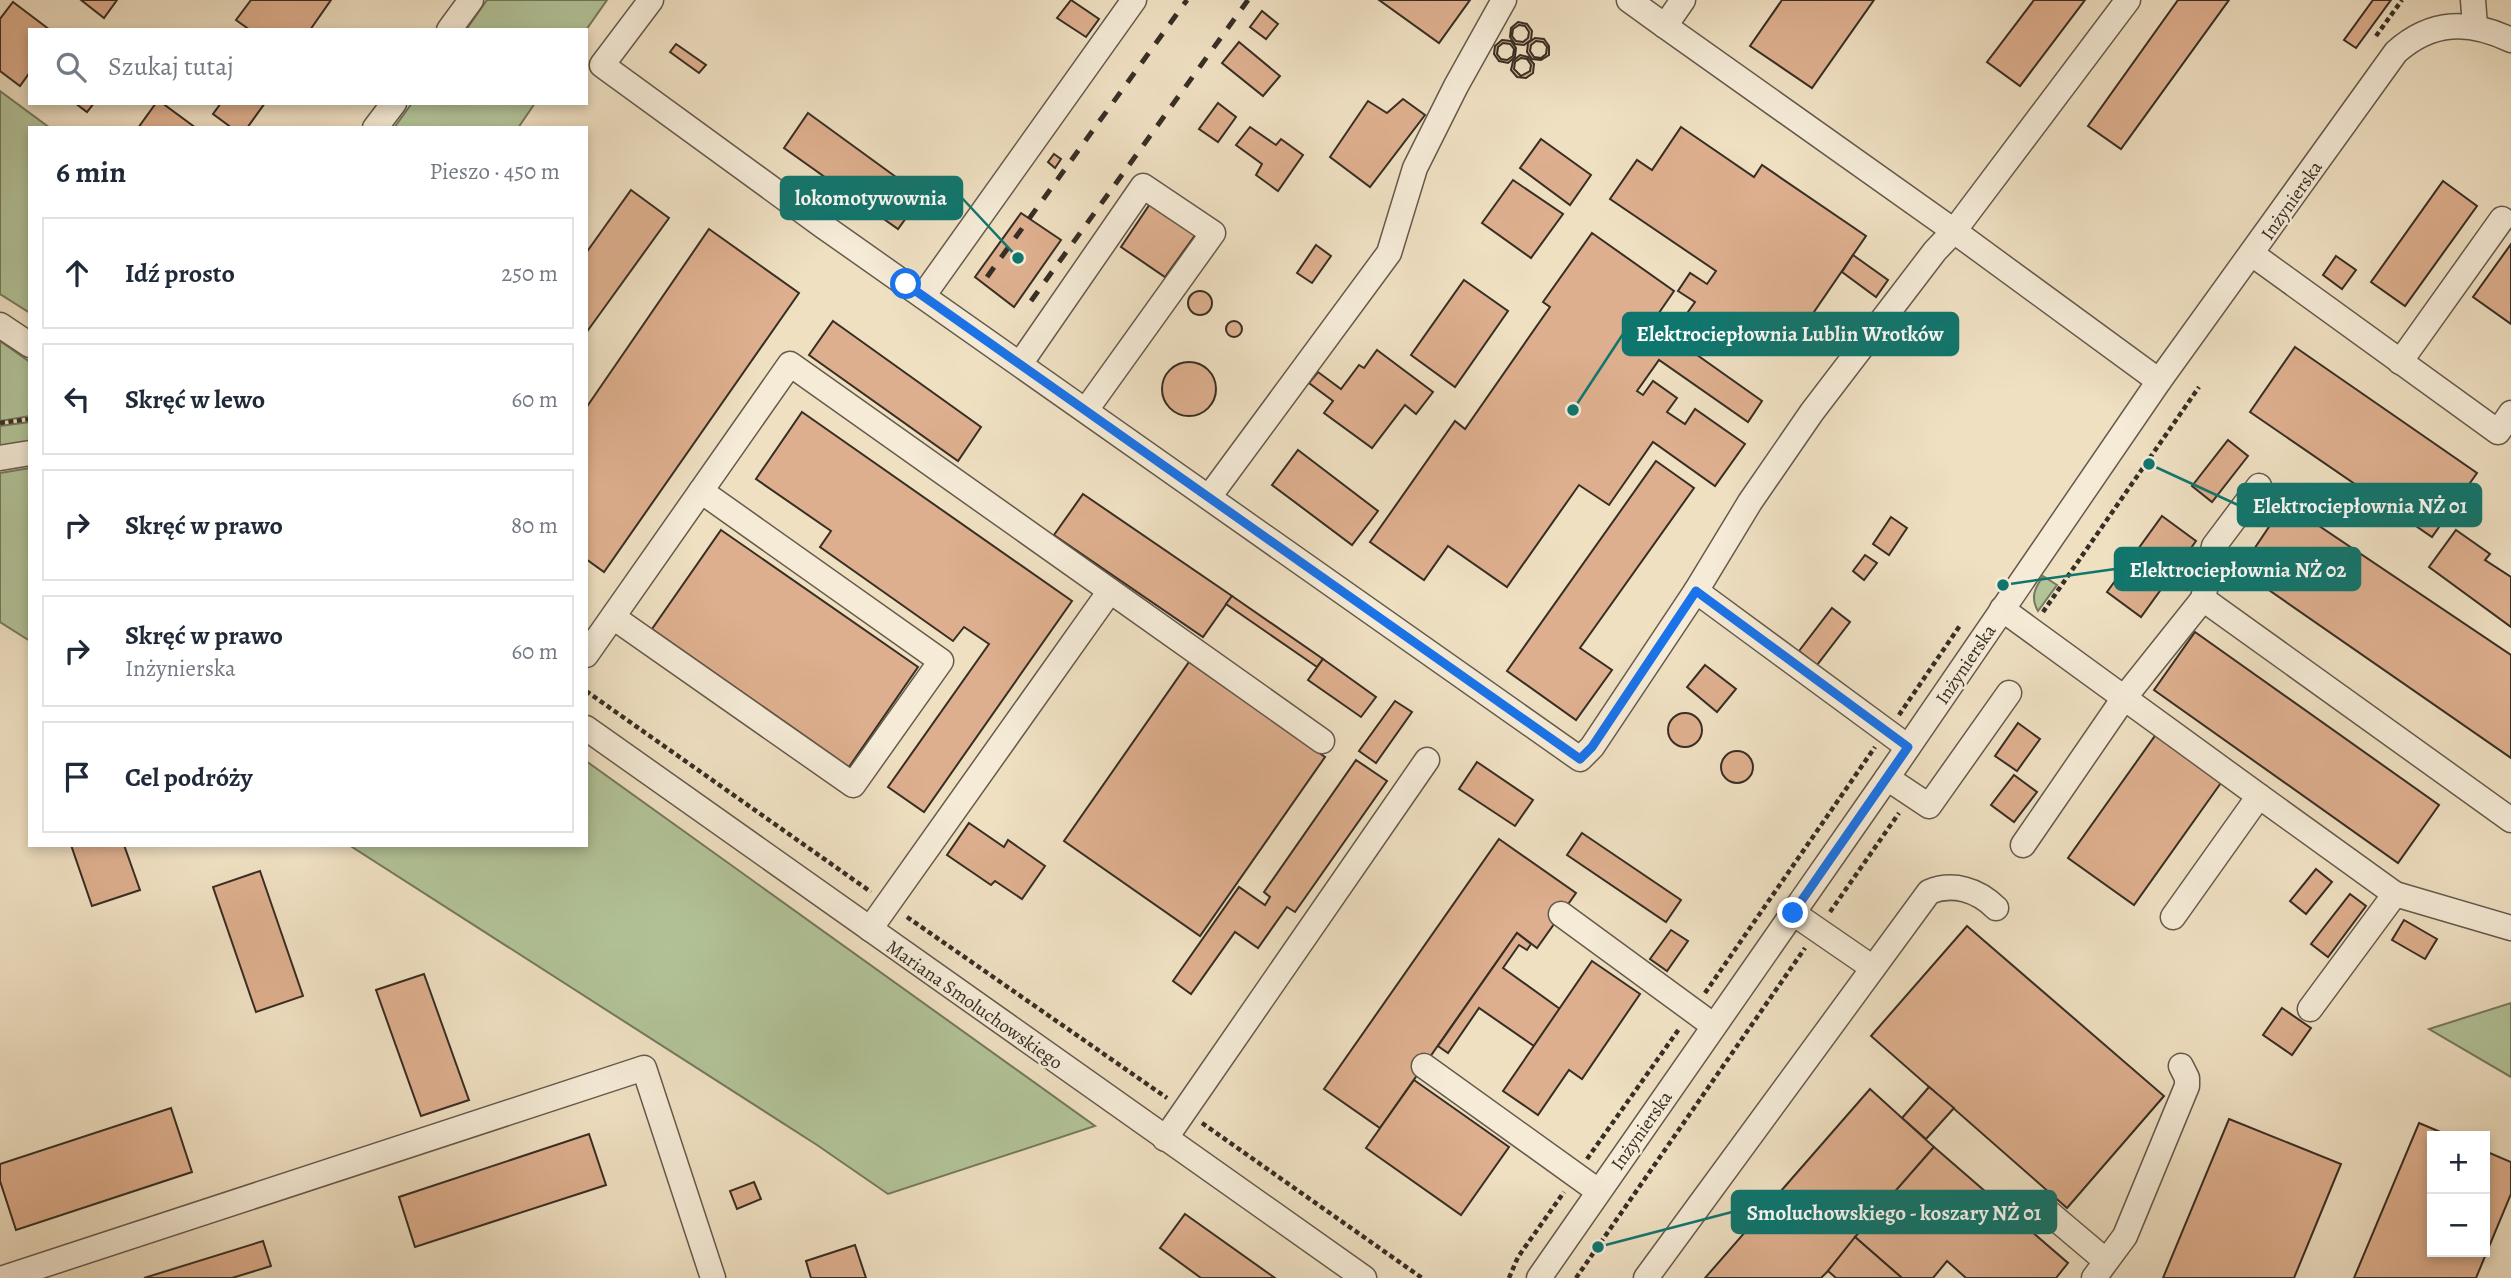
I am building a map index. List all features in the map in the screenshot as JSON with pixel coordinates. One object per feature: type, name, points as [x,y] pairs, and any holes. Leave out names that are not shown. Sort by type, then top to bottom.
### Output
[{"type":"street","points":[[450,28],[471,0]]},
{"type":"street","points":[[651,0],[603,65],[923,296],[1580,759],[1592,747],[1696,591],[1750,502],[1812,412],[1935,251],[1954,231],[2128,0]]},
{"type":"street","points":[[923,296],[1133,0]]},
{"type":"street","points":[[1209,497],[1389,253],[1415,168],[1455,86],[1504,0]]},
{"type":"street","points":[[1629,0],[1954,231],[2159,381]]},
{"type":"street","points":[[1665,26],[1683,0]]},
{"type":"street","points":[[2473,0],[2475,26]]},
{"type":"street","name":"Inżynierska","points":[[1539,1278],[2159,381],[2396,52],[2411,39],[2429,31],[2459,25],[2475,26],[2511,40]]},
{"type":"street","points":[[377,126],[392,105]]},
{"type":"street","points":[[1020,364],[1143,186],[1213,233],[1086,410]]},
{"type":"street","points":[[2400,362],[2502,219]]},
{"type":"street","points":[[2252,254],[2498,432],[2511,413]]},
{"type":"street","points":[[0,325],[28,344]]},
{"type":"street","points":[[588,652],[790,364],[1322,741]]},
{"type":"street","points":[[0,458],[28,453]]},
{"type":"street","points":[[2023,845],[2124,698],[2203,599],[2214,546],[2259,486]]},
{"type":"street","points":[[612,617],[853,785],[941,661],[701,491]]},
{"type":"street","points":[[1696,591],[1908,747]]},
{"type":"street","points":[[870,929],[1110,592]]},
{"type":"street","points":[[2203,599],[2511,820]]},
{"type":"street","points":[[2002,609],[2395,894],[2511,928]]},
{"type":"street","points":[[1887,778],[1929,806],[2009,693]]},
{"type":"street","name":"Mariana Smoluchowskiego","points":[[588,729],[1364,1278]]},
{"type":"street","points":[[1165,1139],[1427,760]]},
{"type":"street","points":[[2173,917],[2259,796]]},
{"type":"street","points":[[1646,1278],[1929,892],[1952,887],[1967,890],[1996,908]]},
{"type":"street","points":[[2310,1009],[2395,894]]},
{"type":"street","points":[[1793,913],[1873,968]]},
{"type":"street","points":[[1561,914],[1714,1026]]},
{"type":"street","points":[[1424,1066],[1598,1191]]},
{"type":"street","points":[[2042,1207],[2100,1270],[2125,1236],[2187,1086],[2187,1078],[2181,1066]]},
{"type":"street","points":[[4,1278],[644,1068],[713,1278]]},
{"type":"path","points":[[2030,630],[2199,387]]},
{"type":"path","points":[[0,423],[28,419]]},
{"type":"path","points":[[588,692],[1422,1278]]},
{"type":"path","points":[[1576,1278],[1912,795]]},
{"type":"green space","points":[[487,0],[607,0],[587,28],[467,28]]},
{"type":"green space","points":[[0,91],[47,126],[28,126],[28,312],[0,294]]},
{"type":"green space","points":[[411,105],[534,105],[519,126],[395,126]]},
{"type":"green space","points":[[0,341],[28,361],[28,416],[0,421]]},
{"type":"green space","points":[[28,422],[28,442],[0,446],[0,426]]},
{"type":"green space","points":[[28,468],[28,640],[0,622],[0,473]]},
{"type":"green space","points":[[2043,576],[2057,585],[2038,611],[2034,593]]},
{"type":"green space","points":[[588,762],[1095,1126],[888,1194],[817,1145],[352,847],[588,847]]},
{"type":"green space","points":[[2511,1003],[2511,1077],[2429,1029]]},
{"type":"building","points":[[81,0],[117,0],[104,18]]},
{"type":"building","points":[[251,0],[331,0],[311,28],[247,28],[236,20]]},
{"type":"building","points":[[1071,0],[1099,19],[1086,37],[1057,18]]},
{"type":"building","points":[[1379,0],[1470,0],[1439,43]]},
{"type":"building","points":[[1782,0],[1874,0],[1812,88],[1750,46]]},
{"type":"building","points":[[2034,0],[2085,0],[2020,86],[1987,62]]},
{"type":"building","points":[[2178,0],[2229,0],[2121,149],[2088,126]]},
{"type":"building","points":[[2373,0],[2391,0],[2356,48],[2344,40]]},
{"type":"building","points":[[13,2],[47,28],[28,28],[28,75],[20,86],[0,71],[0,19]]},
{"type":"building","points":[[1262,11],[1278,24],[1266,39],[1250,27]]},
{"type":"building","points":[[1518,22],[1527,24],[1532,31],[1531,40],[1524,45],[1515,44],[1510,37],[1511,28]],"holes":[[[1519,25],[1525,26],[1529,32],[1528,38],[1523,42],[1516,41],[1512,36],[1513,29]]]},
{"type":"building","points":[[1535,38],[1544,39],[1549,46],[1549,55],[1541,60],[1532,59],[1527,52],[1528,43]],"holes":[[[1536,41],[1543,42],[1547,47],[1546,54],[1541,58],[1534,57],[1530,51],[1531,45]]]},
{"type":"building","points":[[1502,40],[1511,41],[1516,48],[1515,57],[1508,63],[1499,61],[1494,54],[1495,46]],"holes":[[[1503,43],[1510,44],[1514,49],[1513,56],[1507,60],[1501,59],[1497,54],[1498,47]]]},
{"type":"building","points":[[1239,42],[1280,76],[1263,96],[1222,63]]},
{"type":"building","points":[[676,44],[706,65],[699,73],[670,52]]},
{"type":"building","points":[[1520,55],[1528,57],[1534,64],[1533,73],[1526,78],[1517,77],[1511,70],[1513,61]],"holes":[[[1521,58],[1527,59],[1531,65],[1530,71],[1521,76],[1514,69],[1515,62]]]},
{"type":"building","points":[[1403,99],[1425,115],[1370,187],[1330,157],[1368,101],[1387,113]]},
{"type":"building","points":[[1218,103],[1236,117],[1218,142],[1199,129]]},
{"type":"building","points":[[78,105],[92,105],[87,112]]},
{"type":"building","points":[[155,105],[165,105],[193,126],[139,126]]},
{"type":"building","points":[[220,105],[264,105],[248,126],[229,126],[213,114]]},
{"type":"building","points":[[808,113],[922,196],[898,229],[784,148]]},
{"type":"building","points":[[1250,127],[1276,145],[1281,139],[1303,155],[1278,191],[1256,175],[1262,164],[1236,145]]},
{"type":"building","points":[[1681,127],[1754,177],[1762,165],[1866,236],[1792,344],[1755,319],[1732,352],[1683,319],[1695,302],[1678,291],[1690,273],[1707,284],[1716,271],[1610,199],[1637,160],[1652,170]]},
{"type":"building","points":[[1541,139],[1591,175],[1570,205],[1520,168]]},
{"type":"building","points":[[1054,154],[1061,159],[1055,168],[1048,162]]},
{"type":"building","points":[[1513,180],[1563,214],[1531,258],[1482,223]]},
{"type":"building","points":[[2443,181],[2477,206],[2405,306],[2371,282]]},
{"type":"building","points":[[631,190],[669,218],[588,330],[588,250]]},
{"type":"building","points":[[1156,195],[1201,227],[1165,277],[1121,247]]},
{"type":"building","points":[[1021,213],[1061,240],[1014,307],[975,277]]},
{"type":"building","points":[[709,229],[799,293],[604,572],[588,560],[588,405]]},
{"type":"building","points":[[1592,233],[1674,291],[1652,323],[1762,401],[1748,422],[1659,360],[1637,391],[1643,395],[1653,381],[1677,398],[1667,412],[1685,424],[1695,409],[1745,444],[1715,486],[1653,442],[1609,505],[1579,485],[1507,587],[1448,546],[1424,580],[1370,542],[1455,421],[1465,429],[1550,307],[1543,302]]},
{"type":"building","points":[[2511,244],[2511,324],[2473,297]]},
{"type":"building","points":[[1316,245],[1331,256],[1312,283],[1297,273]]},
{"type":"building","points":[[1853,255],[1888,280],[1876,297],[1842,272]]},
{"type":"building","points":[[2336,256],[2356,270],[2342,289],[2323,275]]},
{"type":"building","points":[[1464,280],[1508,311],[1455,387],[1411,355]]},
{"type":"building","points":[[1200,291],[1211,298],[1212,303],[1205,314],[1200,315],[1189,308],[1188,303],[1195,292]]},
{"type":"building","points":[[833,321],[981,427],[958,461],[809,355]]},
{"type":"building","points":[[1234,321],[1240,323],[1240,335],[1234,337],[1228,335],[1226,329],[1228,323]]},
{"type":"building","points":[[2295,347],[2477,473],[2432,537],[2250,412]]},
{"type":"building","points":[[1377,350],[1433,392],[1416,414],[1405,405],[1372,448],[1324,413],[1333,401],[1309,383],[1318,372],[1341,389],[1359,365],[1364,368]]},
{"type":"building","points":[[1194,362],[1204,366],[1212,374],[1216,389],[1212,404],[1204,412],[1184,416],[1174,412],[1166,404],[1162,384],[1166,374],[1174,366]]},
{"type":"building","points":[[802,412],[1072,601],[924,812],[888,787],[989,644],[964,627],[953,641],[820,547],[831,531],[756,479]]},
{"type":"building","points":[[2228,440],[2248,456],[2212,502],[2192,486]]},
{"type":"building","points":[[1298,450],[1378,511],[1352,545],[1272,485]]},
{"type":"building","points":[[1656,461],[1694,488],[1580,648],[1612,670],[1576,720],[1507,671]]},
{"type":"building","points":[[1083,494],[1232,596],[1203,637],[1054,535]]},
{"type":"building","points":[[2285,503],[2511,655],[2511,758],[2240,570]]},
{"type":"building","points":[[2162,516],[2196,541],[2141,617],[2107,592]]},
{"type":"building","points":[[1891,517],[1907,528],[1889,555],[1873,544]]},
{"type":"building","points":[[721,530],[918,667],[849,767],[652,629]]},
{"type":"building","points":[[2456,530],[2490,554],[2485,560],[2511,577],[2511,627],[2429,567]]},
{"type":"building","points":[[1865,555],[1877,563],[1864,580],[1853,571]]},
{"type":"building","points":[[1232,596],[1323,659],[1317,667],[1226,604]]},
{"type":"building","points":[[1832,608],[1850,622],[1817,665],[1799,651]]},
{"type":"building","points":[[2195,632],[2439,805],[2398,863],[2154,690]]},
{"type":"building","points":[[1323,659],[1376,697],[1361,717],[1308,680]]},
{"type":"building","points":[[1189,662],[1325,757],[1200,936],[1064,841]]},
{"type":"building","points":[[1705,665],[1736,689],[1717,712],[1687,687]]},
{"type":"building","points":[[1395,701],[1412,712],[1376,763],[1359,751]]},
{"type":"building","points":[[1685,713],[1697,718],[1702,730],[1697,742],[1685,747],[1673,742],[1668,730],[1673,718]]},
{"type":"building","points":[[2018,723],[2040,739],[2017,771],[1995,756]]},
{"type":"building","points":[[2157,733],[2223,780],[2134,905],[2068,858]]},
{"type":"building","points":[[1737,751],[1748,756],[1753,767],[1748,778],[1737,783],[1726,778],[1721,767],[1726,756]]},
{"type":"building","points":[[1356,760],[1387,781],[1295,912],[1287,907],[1258,948],[1235,932],[1191,994],[1173,981],[1239,887],[1265,905],[1270,897],[1264,892]]},
{"type":"building","points":[[1477,762],[1533,800],[1515,826],[1459,789]]},
{"type":"building","points":[[2014,775],[2037,792],[2014,822],[1991,805]]},
{"type":"building","points":[[969,823],[1004,847],[1008,840],[1045,866],[1022,899],[995,881],[991,885],[947,855]]},
{"type":"building","points":[[1582,833],[1681,900],[1666,922],[1567,855]]},
{"type":"building","points":[[1499,839],[1576,893],[1537,948],[1517,933],[1380,1128],[1324,1089]]},
{"type":"building","points":[[72,847],[125,847],[140,890],[92,906]]},
{"type":"building","points":[[2316,869],[2332,882],[2306,914],[2290,901]]},
{"type":"building","points":[[260,871],[303,996],[256,1012],[213,887]]},
{"type":"building","points":[[2350,894],[2366,906],[2328,957],[2311,944]]},
{"type":"building","points":[[2404,920],[2437,939],[2425,959],[2392,940]]},
{"type":"building","points":[[1967,926],[2164,1096],[2067,1208],[1871,1036]]},
{"type":"building","points":[[1671,930],[1688,941],[1667,971],[1650,959]]},
{"type":"building","points":[[1517,933],[1531,944],[1527,950],[1519,945],[1503,968],[1560,1009],[1534,1046],[1479,1008],[1448,1053],[1438,1046]]},
{"type":"building","points":[[1592,961],[1640,994],[1582,1079],[1569,1070],[1538,1115],[1503,1091]]},
{"type":"building","points":[[424,974],[469,1100],[421,1116],[376,990]]},
{"type":"building","points":[[2282,1008],[2311,1028],[2292,1055],[2263,1035]]},
{"type":"building","points":[[1414,1080],[1509,1147],[1461,1215],[1366,1148]]},
{"type":"building","points":[[1929,1087],[1954,1108],[1926,1139],[1902,1118]]},
{"type":"building","points":[[1870,1089],[1934,1147],[1828,1271],[1821,1278],[1705,1278]]},
{"type":"building","points":[[171,1108],[192,1172],[16,1230],[0,1181],[0,1164]]},
{"type":"building","points":[[2229,1119],[2341,1164],[2294,1278],[2163,1278]]},
{"type":"building","points":[[2419,1123],[2438,1131],[2427,1131],[2427,1257],[2485,1257],[2476,1278],[2354,1278]]},
{"type":"building","points":[[589,1134],[606,1185],[415,1247],[399,1197]]},
{"type":"building","points":[[1934,1147],[2068,1263],[2056,1278],[1966,1278],[1947,1261],[1933,1278],[1902,1278],[1855,1237]]},
{"type":"building","points":[[2490,1153],[2511,1162],[2511,1194],[2490,1244]]},
{"type":"building","points":[[754,1182],[761,1199],[737,1209],[730,1191]]},
{"type":"building","points":[[1185,1214],[1275,1278],[1201,1278],[1160,1248]]},
{"type":"building","points":[[1855,1237],[1902,1278],[1836,1278],[1828,1271]]},
{"type":"building","points":[[263,1241],[271,1266],[232,1278],[144,1278]]},
{"type":"building","points":[[855,1245],[866,1278],[811,1278],[806,1261]]},
{"type":"railway","points":[[987,277],[1187,0]]},
{"type":"railway","points":[[1031,301],[1248,0]]},
{"type":"place","name":"lokomotywownia","points":[[1018,258]]},
{"type":"place","name":"Elektrociepłownia Lublin Wrotków","points":[[1573,410]]},
{"type":"place","name":"Elektrociepłownia NŻ 01","points":[[2149,464]]},
{"type":"place","name":"Elektrociepłownia NŻ 02","points":[[2003,585]]},
{"type":"place","name":"Smoluchowskiego - koszary NŻ 01","points":[[1598,1247]]},
{"type":"route","points":[[906,284],[1580,759],[1592,747],[1696,591],[1908,747],[1793,913]]}]
